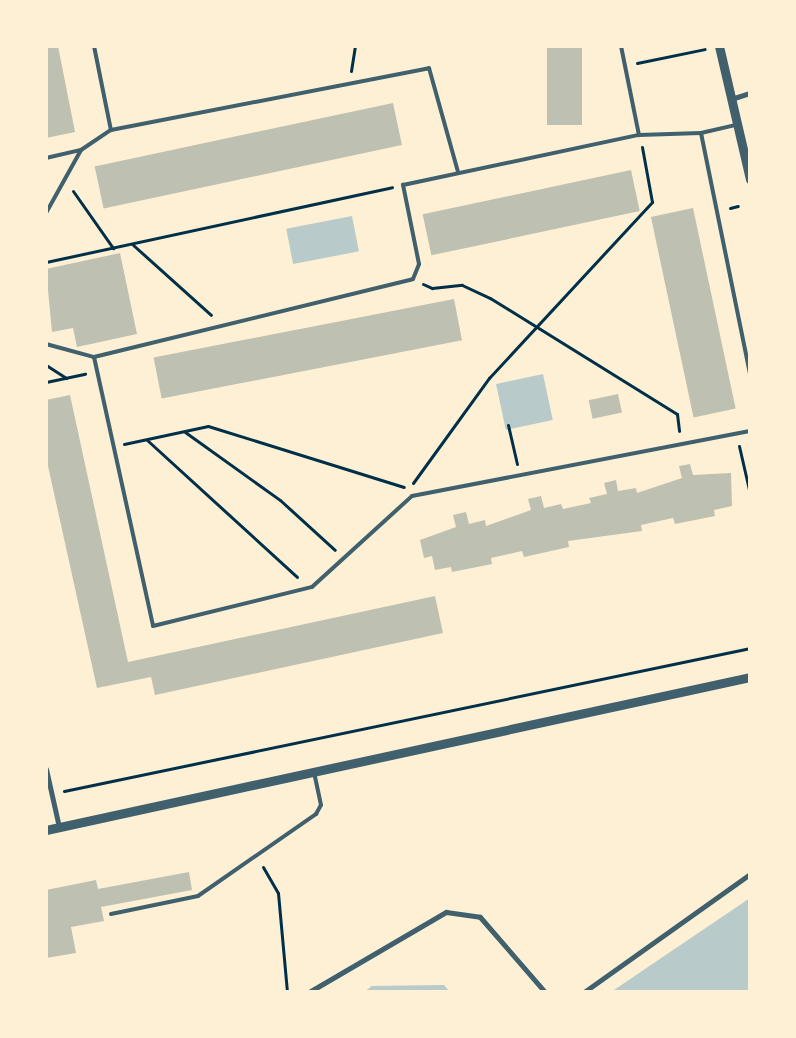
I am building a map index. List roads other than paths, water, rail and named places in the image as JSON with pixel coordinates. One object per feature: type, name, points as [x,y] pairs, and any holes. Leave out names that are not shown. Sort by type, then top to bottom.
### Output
[{"type":"street","points":[[720,46],[736,125],[750,179]]},
{"type":"street","points":[[731,99],[750,94]]},
{"type":"street","points":[[46,830],[750,677]]},
{"type":"street","points":[[46,769],[59,827]]},
{"type":"street","points":[[584,992],[750,874]]},
{"type":"street","points":[[310,992],[446,912],[480,917],[545,992]]},
{"type":"lane","points":[[94,46],[111,130]]},
{"type":"lane","points":[[621,46],[639,134]]},
{"type":"lane","points":[[46,158],[80,150],[111,130],[429,68],[458,172]]},
{"type":"lane","points":[[46,344],[94,357],[413,279],[419,264],[402,185],[639,134],[701,132],[736,125]]},
{"type":"lane","points":[[701,132],[750,373]]},
{"type":"lane","points":[[46,213],[80,150]]},
{"type":"lane","points":[[94,357],[153,626],[309,588],[412,496],[750,431]]},
{"type":"lane","points":[[111,914],[198,896],[254,855],[316,814],[321,804],[314,772]]}]
